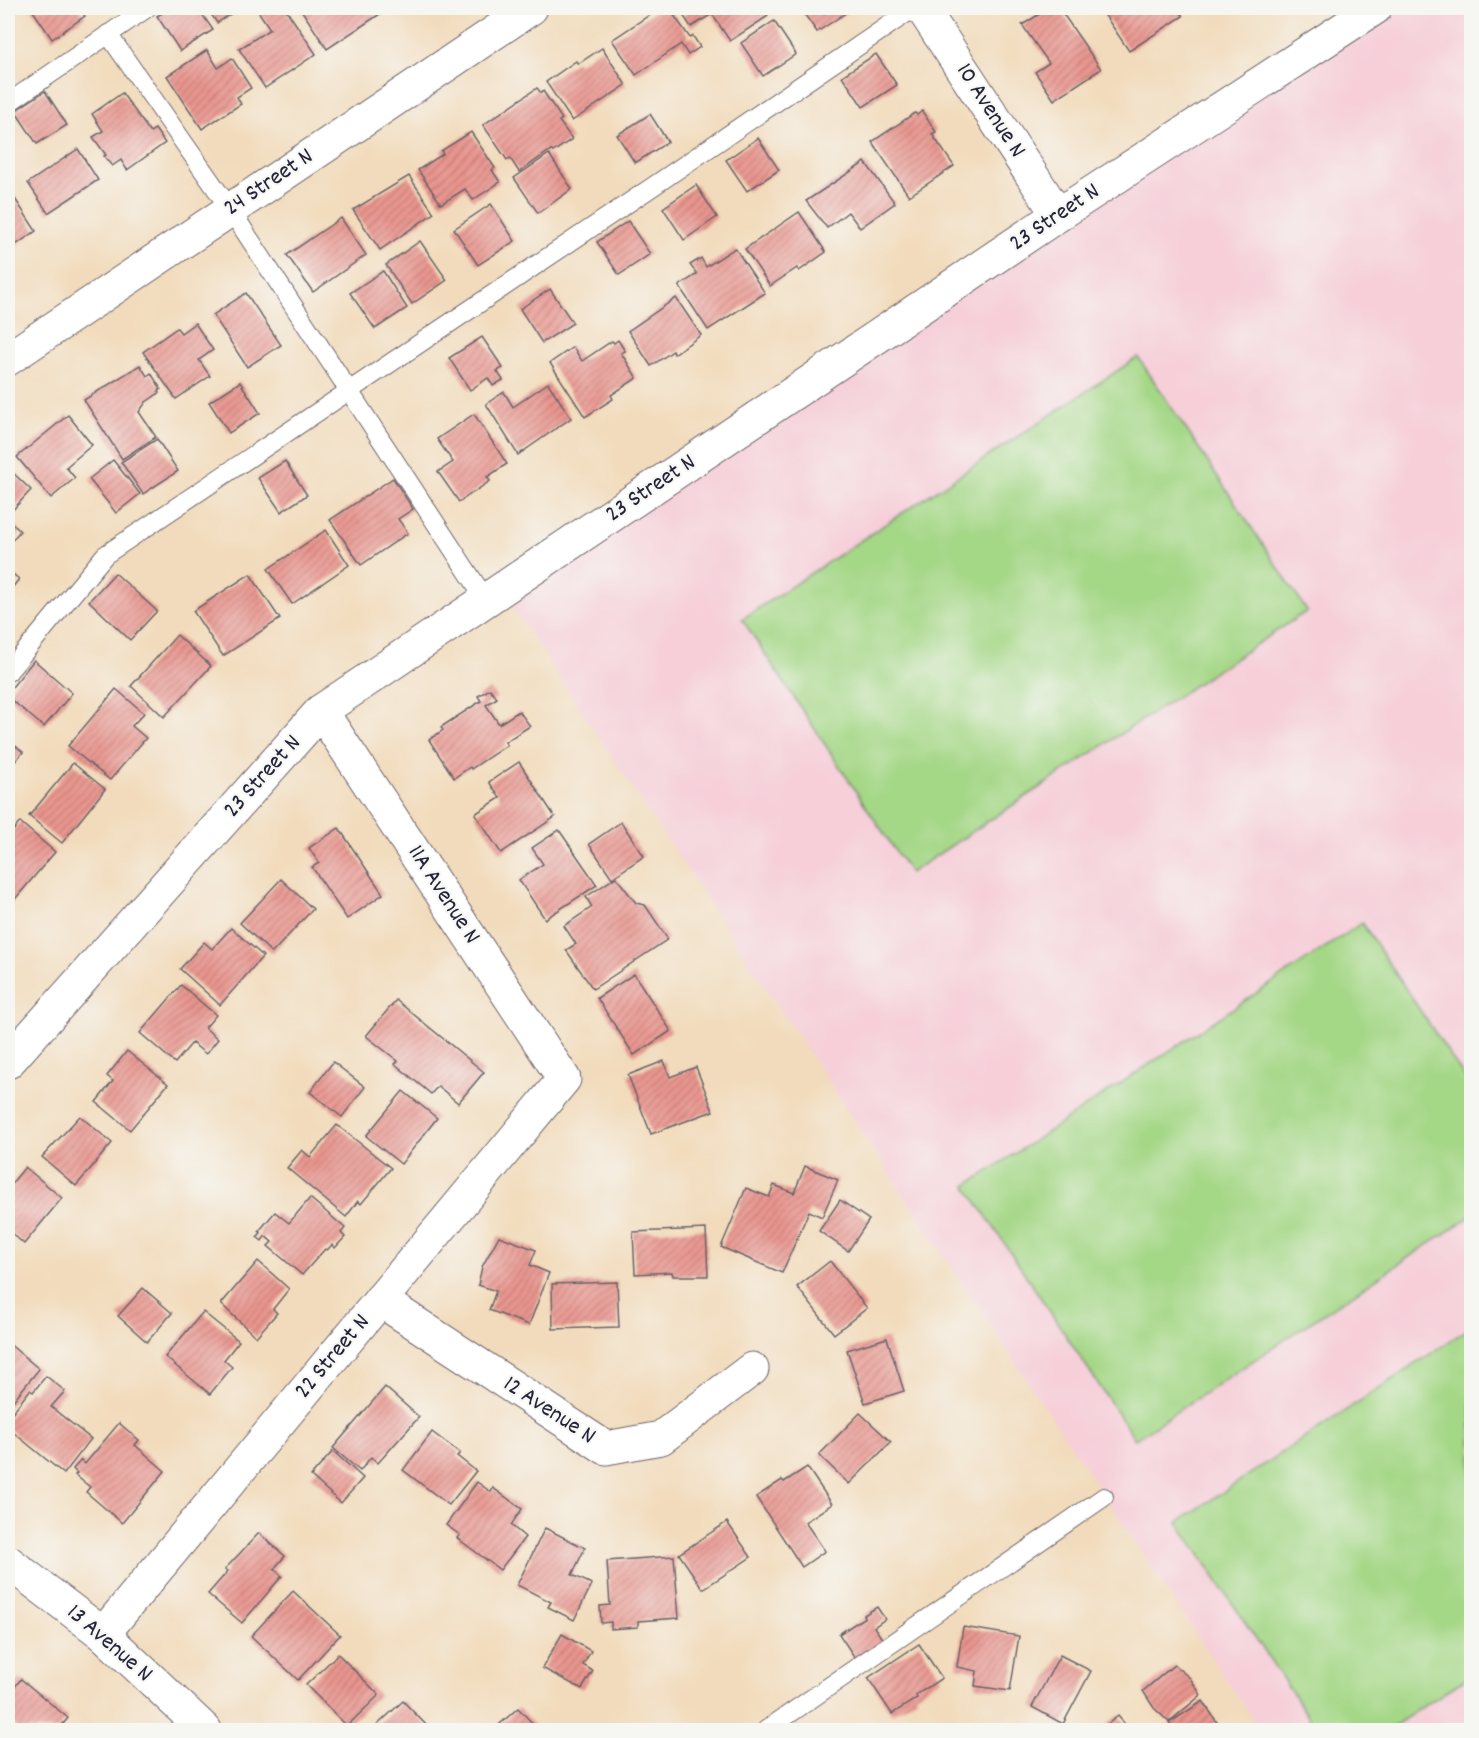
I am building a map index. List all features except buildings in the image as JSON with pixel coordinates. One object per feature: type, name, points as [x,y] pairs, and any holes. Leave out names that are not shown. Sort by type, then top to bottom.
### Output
[{"type":"street","name":"24 Street N","points":[[8,359],[531,8]]},
{"type":"street","name":"10 Avenue N","points":[[922,8],[1058,215]]},
{"type":"street","name":"23 Street N","points":[[8,1062],[321,711],[1058,215],[1375,8]]},
{"type":"street","name":"11A Avenue N","points":[[321,711],[564,1079]]},
{"type":"street","name":"22 Street N","points":[[103,1634],[564,1079]]},
{"type":"street","name":"12 Avenue N","points":[[380,1300],[606,1448],[661,1438],[752,1369]]},
{"type":"street","name":"13 Avenue N","points":[[8,1562],[103,1634],[205,1731]]},
{"type":"lane","points":[[8,103],[147,8]]},
{"type":"lane","points":[[8,672],[105,555],[914,8]]},
{"type":"lane","points":[[108,34],[230,209],[486,600]]},
{"type":"lane","points":[[766,1731],[1104,1497]]},
{"type":"shaded area","points":[[1375,8],[1471,8],[1471,1730],[1260,1730],[501,590]]},
{"type":"green space","points":[[1138,357],[1307,611],[910,873],[742,619]]},
{"type":"green space","points":[[1362,923],[1471,1087],[1471,1216],[1135,1439],[966,1186]]},
{"type":"green space","points":[[1471,1327],[1471,1675],[1388,1730],[1317,1730],[1178,1522]]}]
